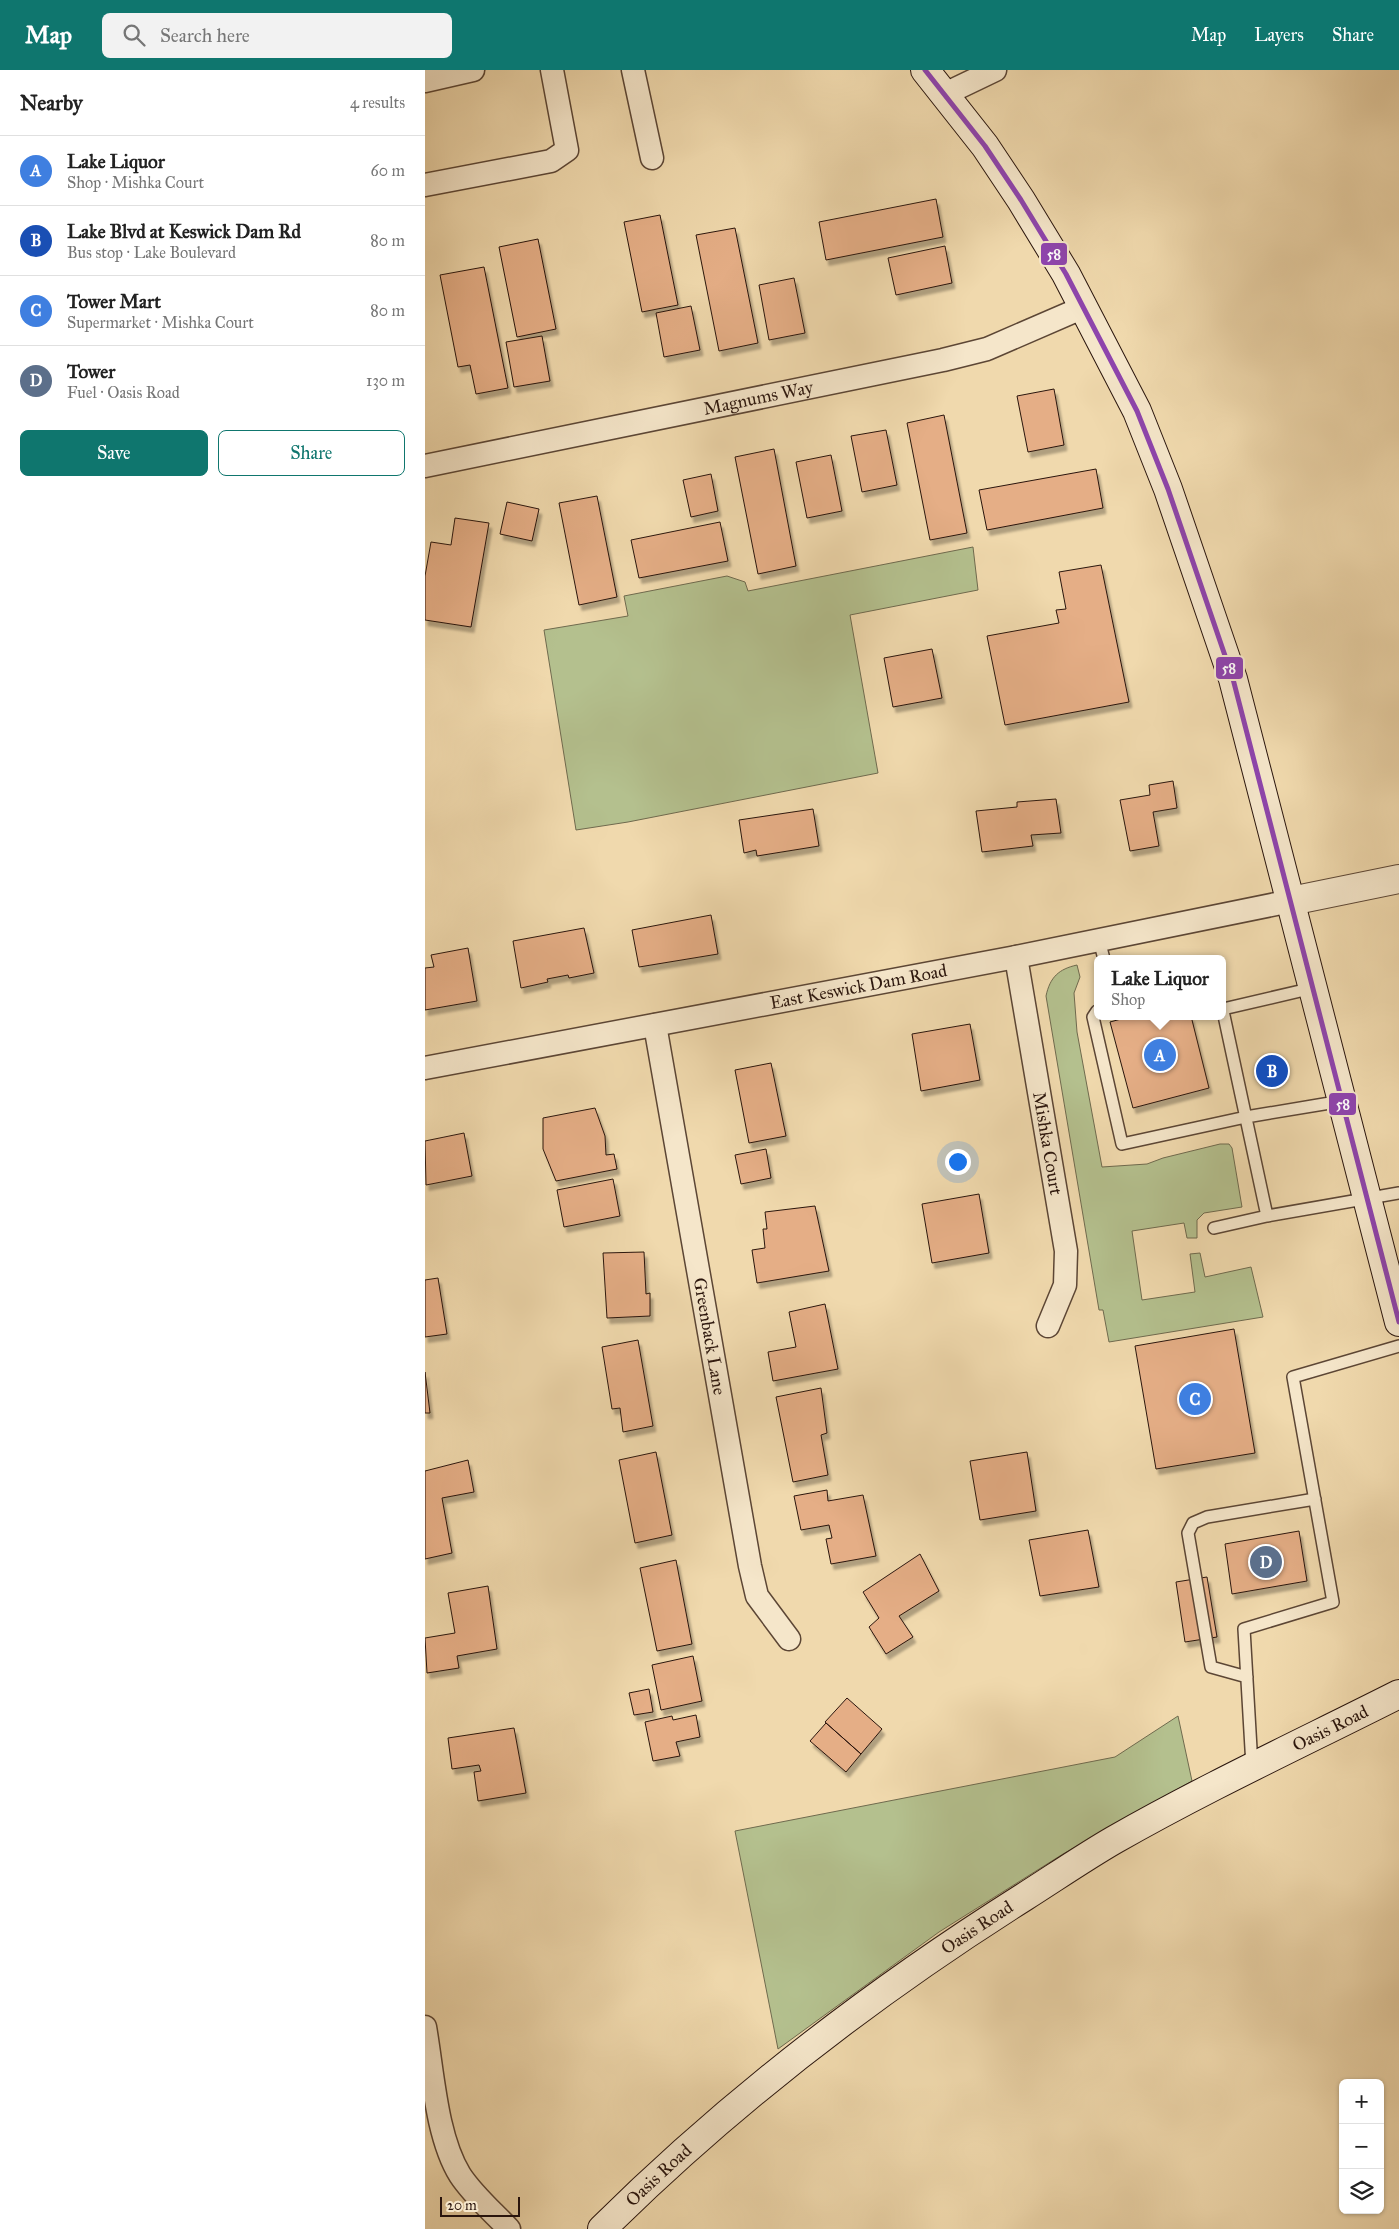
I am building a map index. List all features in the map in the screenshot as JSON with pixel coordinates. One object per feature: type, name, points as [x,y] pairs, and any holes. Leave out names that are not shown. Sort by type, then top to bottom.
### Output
[{"type":"main road","points":[[925,70],[945,94],[1021,200],[1084,307],[1137,411],[1168,489],[1233,679],[1399,1322]]},
{"type":"main road","points":[[1291,901],[1399,879]]},
{"type":"main road","name":"Oasis Road","points":[[602,2229],[647,2184],[768,2079],[848,2016],[922,1963],[1114,1840],[1399,1694]]},
{"type":"street","points":[[425,81],[473,70]]},
{"type":"street","points":[[425,185],[551,161],[567,150],[552,70]]},
{"type":"street","points":[[633,70],[652,158]]},
{"type":"street","points":[[945,94],[995,70]]},
{"type":"street","name":"Magnums Way","points":[[425,466],[943,360],[1001,343],[1084,307]]},
{"type":"street","name":"East Keswick Dam Road","points":[[425,1068],[1016,957],[1102,949],[1291,901]]},
{"type":"street","name":"Mishka Court","points":[[1016,957],[1066,1251],[1065,1285],[1047,1326]]},
{"type":"street","name":"Greenback Lane","points":[[655,1024],[750,1566],[757,1596],[789,1639]]},
{"type":"street","points":[[425,2027],[441,2119],[451,2157],[467,2185],[509,2229]]},
{"type":"lane","points":[[1226,1009],[1313,988]]},
{"type":"lane","points":[[1094,1016],[1122,1144],[1246,1117],[1342,1101]]},
{"type":"lane","points":[[1225,1020],[1267,1216]]},
{"type":"lane","points":[[1213,1228],[1267,1216],[1399,1193]]},
{"type":"lane","points":[[1252,1768],[1245,1629],[1333,1602],[1293,1377],[1399,1346]]},
{"type":"lane","points":[[1247,1677],[1211,1667],[1188,1533],[1193,1523],[1207,1517],[1315,1499]]},
{"type":"green space","points":[[973,547],[978,590],[850,615],[878,773],[628,822],[576,830],[544,630],[628,616],[624,596],[727,576],[745,582],[748,591]]},
{"type":"green space","points":[[1077,965],[1080,977],[1074,993],[1077,1032],[1102,1167],[1147,1164],[1163,1158],[1220,1144],[1229,1144],[1232,1148],[1242,1207],[1204,1213],[1197,1220],[1197,1238],[1187,1238],[1184,1223],[1132,1231],[1142,1300],[1195,1292],[1190,1254],[1200,1253],[1205,1277],[1251,1267],[1263,1317],[1109,1342],[1103,1310],[1099,1310],[1046,996],[1050,984],[1056,975],[1065,969]]},
{"type":"green space","points":[[1178,1716],[1192,1781],[1063,1854],[939,1932],[778,2049],[735,1831],[1115,1757]]},
{"type":"building","points":[[936,199],[943,237],[826,260],[819,222]]},
{"type":"building","points":[[660,215],[678,305],[642,312],[624,222]]},
{"type":"building","points":[[735,228],[758,343],[719,351],[696,235]]},
{"type":"building","points":[[538,239],[556,329],[517,337],[499,247]]},
{"type":"building","points":[[945,246],[952,283],[896,295],[888,258]]},
{"type":"building","points":[[484,267],[508,388],[476,394],[470,365],[458,367],[440,275]]},
{"type":"building","points":[[794,278],[805,333],[769,340],[759,285]]},
{"type":"building","points":[[691,306],[700,350],[664,357],[656,313]]},
{"type":"building","points":[[542,336],[550,381],[514,387],[506,342]]},
{"type":"building","points":[[1054,389],[1064,445],[1028,452],[1017,396]]},
{"type":"building","points":[[944,415],[967,533],[930,540],[907,423]]},
{"type":"building","points":[[886,430],[897,485],[862,492],[851,436]]},
{"type":"building","points":[[774,449],[796,566],[758,574],[735,457]]},
{"type":"building","points":[[831,455],[842,511],[807,518],[796,462]]},
{"type":"building","points":[[1096,469],[1103,508],[987,530],[979,490]]},
{"type":"building","points":[[711,474],[718,511],[691,517],[683,480]]},
{"type":"building","points":[[597,496],[617,597],[579,605],[559,503]]},
{"type":"building","points":[[507,502],[539,509],[532,541],[500,534]]},
{"type":"building","points":[[455,518],[489,523],[471,627],[425,620],[425,576],[431,542],[451,545]]},
{"type":"building","points":[[720,522],[728,561],[639,578],[631,540]]},
{"type":"building","points":[[1101,565],[1129,702],[1005,725],[987,636],[1059,623],[1056,610],[1066,609],[1059,572]]},
{"type":"building","points":[[932,649],[942,698],[893,707],[884,658]]},
{"type":"building","points":[[1173,781],[1177,808],[1153,812],[1159,846],[1130,851],[1120,800],[1150,795],[1149,785]]},
{"type":"building","points":[[1056,799],[1061,833],[1031,835],[1033,846],[982,852],[976,811],[1017,807],[1017,802]]},
{"type":"building","points":[[813,809],[819,846],[757,856],[756,850],[744,853],[739,820]]},
{"type":"building","points":[[711,915],[718,954],[639,967],[632,930]]},
{"type":"building","points":[[584,928],[594,973],[569,978],[568,975],[547,979],[548,982],[521,988],[513,941]]},
{"type":"building","points":[[468,948],[477,1001],[425,1010],[425,968],[434,967],[431,955]]},
{"type":"building","points":[[1117,1020],[1192,1020],[1209,1088],[1133,1108],[1110,1022]]},
{"type":"building","points":[[970,1024],[980,1080],[921,1091],[912,1034]]},
{"type":"building","points":[[771,1063],[786,1136],[749,1143],[735,1070]]},
{"type":"building","points":[[595,1108],[605,1136],[606,1155],[614,1154],[617,1169],[556,1181],[543,1149],[543,1118]]},
{"type":"building","points":[[464,1133],[472,1176],[426,1185],[425,1141]]},
{"type":"building","points":[[766,1149],[771,1178],[741,1184],[735,1155]]},
{"type":"building","points":[[613,1179],[620,1216],[564,1227],[557,1190]]},
{"type":"building","points":[[979,1194],[989,1253],[932,1263],[922,1204]]},
{"type":"building","points":[[815,1206],[829,1271],[757,1283],[752,1250],[765,1248],[763,1229],[767,1229],[765,1212]]},
{"type":"building","points":[[644,1252],[646,1294],[650,1293],[650,1316],[607,1318],[603,1253]]},
{"type":"building","points":[[438,1278],[447,1334],[425,1337],[425,1280]]},
{"type":"building","points":[[825,1304],[838,1369],[773,1381],[768,1352],[796,1347],[789,1312]]},
{"type":"building","points":[[1234,1329],[1255,1453],[1156,1469],[1135,1346]]},
{"type":"building","points":[[638,1340],[653,1426],[623,1432],[620,1408],[612,1409],[602,1347]]},
{"type":"building","points":[[425,1372],[430,1413],[425,1413]]},
{"type":"building","points":[[821,1388],[827,1433],[821,1435],[828,1475],[793,1482],[776,1397]]},
{"type":"building","points":[[656,1452],[672,1535],[635,1543],[619,1460]]},
{"type":"building","points":[[1027,1452],[1036,1511],[980,1520],[970,1461]]},
{"type":"building","points":[[468,1460],[474,1492],[442,1498],[452,1553],[425,1559],[425,1471]]},
{"type":"building","points":[[827,1490],[828,1501],[863,1495],[876,1556],[831,1564],[826,1539],[832,1538],[829,1525],[801,1530],[794,1496]]},
{"type":"building","points":[[1088,1530],[1099,1587],[1040,1596],[1029,1540]]},
{"type":"building","points":[[1299,1531],[1307,1581],[1232,1594],[1225,1544]]},
{"type":"building","points":[[920,1554],[939,1591],[899,1616],[913,1637],[886,1654],[869,1627],[879,1618],[863,1592]]},
{"type":"building","points":[[676,1560],[692,1644],[657,1651],[640,1568]]},
{"type":"building","points":[[1207,1577],[1217,1637],[1185,1642],[1176,1582]]},
{"type":"building","points":[[488,1586],[497,1649],[457,1656],[459,1668],[427,1673],[425,1638],[455,1633],[448,1593]]},
{"type":"building","points":[[693,1656],[702,1701],[661,1710],[652,1665]]},
{"type":"building","points":[[649,1689],[653,1712],[634,1715],[629,1693]]},
{"type":"building","points":[[847,1698],[882,1729],[861,1754],[825,1722]]},
{"type":"building","points":[[696,1715],[700,1737],[676,1742],[680,1756],[653,1761],[645,1722],[672,1716],[673,1720]]},
{"type":"building","points":[[826,1723],[861,1754],[846,1772],[810,1741]]},
{"type":"building","points":[[514,1728],[526,1793],[478,1801],[474,1772],[481,1771],[479,1765],[452,1769],[448,1738]]},
{"type":"transit line","name":"58","points":[[925,70],[985,146],[1021,200],[1066,274],[1137,411],[1168,489],[1233,679],[1399,1322]]},
{"type":"place","name":"Lake Liquor","points":[[1160,1055]]},
{"type":"place","name":"Lake Blvd at Keswick Dam Rd","points":[[1272,1071]]},
{"type":"place","name":"Tower Mart","points":[[1195,1399]]},
{"type":"place","name":"Tower","points":[[1266,1562]]}]
